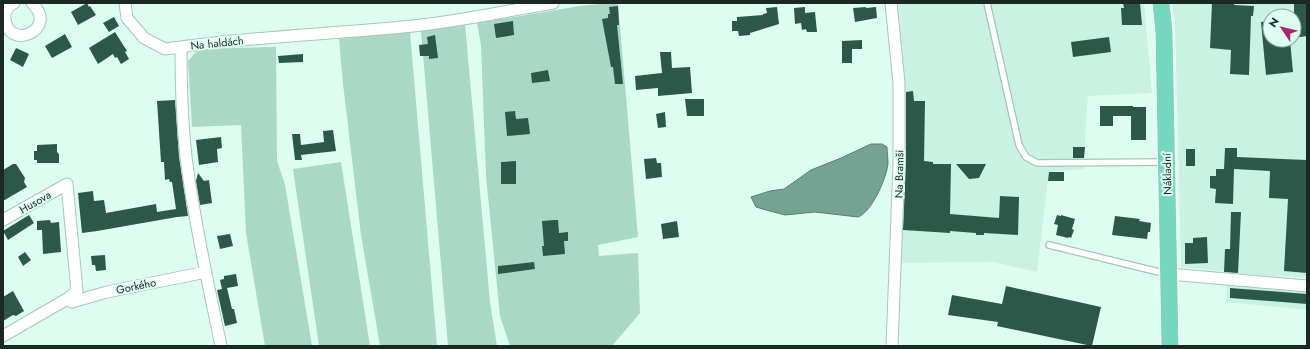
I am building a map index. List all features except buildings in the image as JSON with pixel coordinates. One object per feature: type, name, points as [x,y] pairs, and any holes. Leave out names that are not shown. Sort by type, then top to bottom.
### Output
[{"type":"main road","name":"Nákladní","points":[[1161,3],[1164,32],[1170,346]]},
{"type":"street","points":[[14,3],[9,6],[4,16],[10,31],[19,36],[27,36],[35,31],[39,24],[40,16],[38,8],[32,3]]},
{"type":"street","points":[[125,3],[126,18],[144,38],[165,49],[181,47]]},
{"type":"street","name":"Na haldách","points":[[221,346],[188,172],[181,98],[181,47],[216,42],[414,26],[553,3]]},
{"type":"street","name":"Na Bramši","points":[[892,3],[899,84],[897,255],[892,346]]},
{"type":"street","name":"Gorkého","points":[[3,336],[67,299],[77,291],[67,184]]},
{"type":"street","name":"Husova","points":[[3,220],[67,184]]},
{"type":"street","name":"Gorkého","points":[[67,299],[72,302],[107,292],[206,272]]},
{"type":"street","points":[[1169,274],[1307,286]]},
{"type":"lane","points":[[987,3],[1019,145],[1026,157],[1037,163],[1167,162]]},
{"type":"lane","points":[[1049,244],[1169,274]]},
{"type":"shaded area","points":[[618,3],[638,237],[598,245],[599,256],[638,253],[640,313],[612,346],[510,346],[500,316],[486,176],[481,45],[477,23],[580,6]]},
{"type":"shaded area","points":[[895,3],[1144,3],[1152,93],[1088,96],[1083,169],[1049,172],[1037,272],[993,262],[902,263],[904,106]]},
{"type":"shaded area","points":[[1172,3],[1307,3],[1307,278],[1266,276],[1181,267],[1175,26]]},
{"type":"shaded area","points":[[465,24],[490,302],[497,346],[448,346],[421,31]]},
{"type":"shaded area","points":[[410,32],[437,346],[380,346],[361,235],[339,39]]},
{"type":"shaded area","points":[[276,47],[277,161],[285,185],[312,346],[265,346],[246,233],[241,125],[192,127],[188,61],[199,49]]},
{"type":"shaded area","points":[[871,144],[882,144],[887,147],[887,169],[878,193],[863,214],[858,217],[815,212],[785,215],[756,207],[751,197],[770,191],[784,189],[811,170]]},
{"type":"shaded area","points":[[341,162],[370,346],[319,346],[293,169]]},
{"type":"shaded area","points":[[1227,285],[1307,291],[1307,310],[1226,302]]}]
